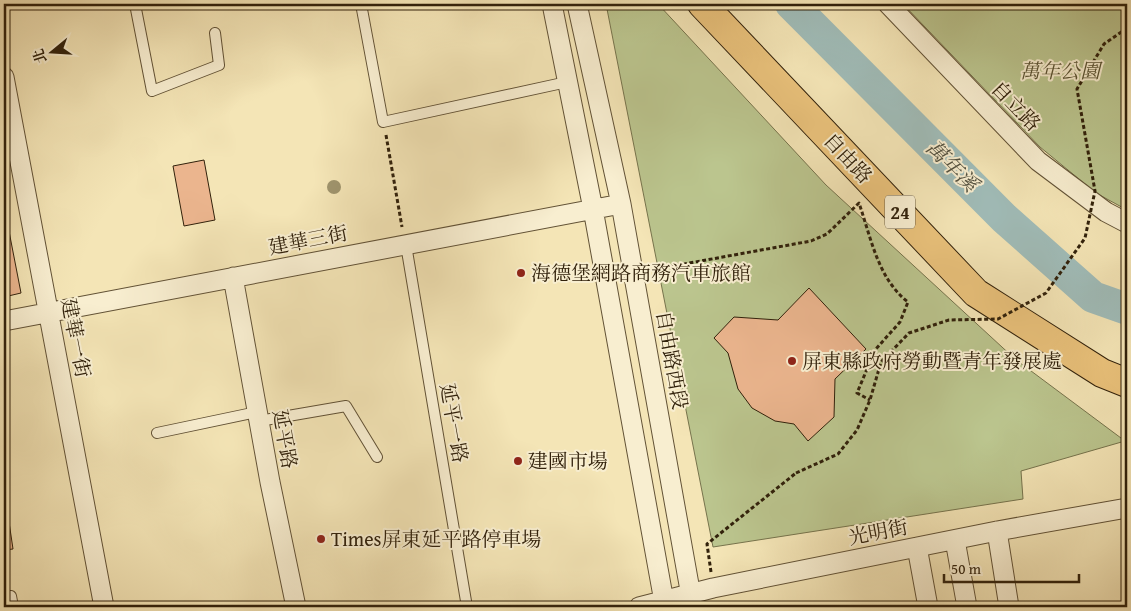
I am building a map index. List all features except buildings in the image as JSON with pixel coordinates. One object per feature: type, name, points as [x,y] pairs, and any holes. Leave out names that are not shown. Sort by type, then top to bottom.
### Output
[{"type":"main road","name":"自由路","points":[[702,4],[976,293],[1102,373],[1127,383]]},
{"type":"street","points":[[552,4],[593,209],[664,604]]},
{"type":"street","name":"自由路西段","points":[[577,4],[621,204],[692,600]]},
{"type":"street","name":"自立路","points":[[888,4],[1038,161],[1106,212],[1127,223]]},
{"type":"street","name":"建華一街","points":[[4,77],[104,607]]},
{"type":"street","name":"建華三街","points":[[4,321],[621,204]]},
{"type":"street","name":"延平路","points":[[233,277],[258,417],[296,607]]},
{"type":"street","name":"光明街","points":[[639,607],[692,600],[713,588],[997,531],[1127,508]]},
{"type":"street","points":[[997,531],[1009,607]]},
{"type":"street","points":[[955,540],[967,607]]},
{"type":"street","points":[[917,547],[928,607]]},
{"type":"lane","points":[[135,4],[152,91],[219,65],[215,33]]},
{"type":"lane","points":[[361,4],[384,122],[567,82]]},
{"type":"lane","name":"延平一路","points":[[406,245],[467,607]]},
{"type":"lane","points":[[157,433],[258,417],[346,406],[377,457]]},
{"type":"lane","points":[[11,596],[13,607]]},
{"type":"path","points":[[713,588],[707,544],[796,473],[838,454],[857,430],[870,400],[881,362],[909,333],[949,320],[998,319],[1046,293],[1085,238],[1095,191],[1077,89],[1104,44],[1127,28]]},
{"type":"path","points":[[384,122],[406,245]]},
{"type":"path","points":[[633,273],[811,241],[827,234],[859,204],[883,273],[899,295],[908,302],[900,322],[875,350],[857,393],[870,400]]},
{"type":"green space","points":[[606,4],[658,4],[826,185],[1015,359],[1125,441],[1021,471],[1023,499],[713,547]]},
{"type":"green space","name":"萬年公園","points":[[903,4],[1127,4],[1127,210],[1096,193],[1040,147]]},
{"type":"waterway","name":"萬年溪","points":[[791,4],[1004,218],[1093,297],[1127,309]]},
{"type":"place","name":"海德堡網路商務汽車旅館","points":[[521,273]]},
{"type":"place","name":"屏東縣政府勞動暨青年發展處","points":[[792,361]]},
{"type":"place","name":"建國市場","points":[[518,461]]},
{"type":"place","name":"Times屏東延平路停車場","points":[[321,539]]}]
